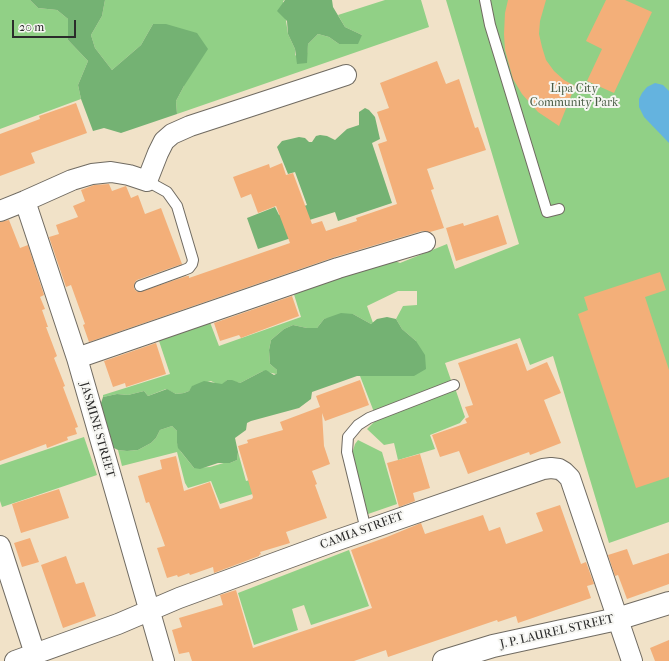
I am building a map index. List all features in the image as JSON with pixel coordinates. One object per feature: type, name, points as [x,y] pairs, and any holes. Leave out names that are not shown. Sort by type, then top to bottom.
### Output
[{"type":"street","points":[[0,211],[72,180],[92,174],[111,172],[129,175],[147,181],[158,153],[164,142],[172,134],[190,126],[346,75]]},
{"type":"street","name":"JASMINE STREET","points":[[25,201],[77,358],[164,661]]},
{"type":"street","points":[[77,358],[331,270],[425,242]]},
{"type":"street","name":"CAMIA STREET","points":[[15,661],[118,624],[179,598],[366,530],[543,469],[551,468],[559,469],[570,478],[632,661]]},
{"type":"street","points":[[0,546],[35,654]]},
{"type":"street","name":"J. P. LAUREL STREET","points":[[444,661],[493,646],[617,619],[669,603]]},
{"type":"lane","points":[[485,0],[490,25],[547,212],[559,209]]},
{"type":"lane","points":[[140,286],[189,268],[193,260],[177,206],[167,192],[147,181]]},
{"type":"lane","points":[[366,530],[347,452],[348,437],[358,425],[369,418],[454,385]]},
{"type":"green space","points":[[0,0],[30,0],[38,8],[57,10],[68,19],[68,40],[88,61],[78,85],[81,99],[0,129]]},
{"type":"green space","points":[[30,0],[105,0],[102,16],[91,35],[95,48],[112,70],[141,45],[153,24],[166,24],[197,33],[208,49],[176,101],[177,114],[121,133],[104,128],[93,131],[81,99],[78,85],[88,61],[68,40],[68,19],[57,10],[38,8]]},
{"type":"green space","points":[[105,0],[285,0],[283,1],[288,34],[295,49],[295,55],[306,63],[308,44],[318,34],[329,37],[339,44],[362,35],[345,27],[338,15],[385,0],[421,0],[429,27],[177,114],[176,101],[184,86],[153,24],[141,45],[112,70],[95,48],[91,35],[102,16]]},
{"type":"green space","points":[[285,0],[332,0],[333,7],[345,27],[362,35],[358,44],[339,44],[329,37],[318,34],[308,44],[307,63],[297,64],[295,49],[288,34],[287,21],[277,11]]},
{"type":"green space","name":"Lipa City Community Park","points":[[446,0],[669,0],[669,522],[609,543],[553,356],[530,365],[520,338],[445,363],[452,383],[374,412],[360,376],[414,376],[416,341],[402,329],[396,319],[403,306],[417,305],[417,291],[398,291],[367,306],[373,323],[371,324],[353,314],[324,319],[317,328],[307,328],[293,325],[284,329],[271,340],[269,350],[270,364],[277,370],[276,374],[263,371],[240,383],[227,380],[223,384],[217,384],[211,381],[193,386],[189,391],[184,393],[176,394],[166,389],[148,396],[144,391],[128,395],[117,394],[103,397],[103,395],[170,374],[157,335],[208,317],[219,346],[301,317],[292,288],[390,259],[400,263],[447,244],[455,269],[519,244]]},
{"type":"green space","points":[[365,108],[375,117],[380,139],[372,143],[392,203],[338,221],[335,212],[287,227],[291,238],[258,249],[247,218],[275,207],[279,215],[307,205],[295,172],[288,174],[277,147],[282,141],[299,137],[305,138],[309,142],[312,142],[316,136],[320,135],[327,136],[335,140],[347,129],[359,125],[359,112]]},
{"type":"green space","points":[[341,313],[353,314],[371,324],[377,319],[387,317],[396,319],[402,329],[416,341],[425,355],[426,369],[414,376],[357,376],[312,392],[311,399],[299,408],[251,421],[247,423],[246,430],[235,438],[238,452],[237,460],[230,463],[218,463],[200,469],[194,468],[178,448],[177,431],[172,426],[160,430],[156,438],[151,443],[138,450],[118,450],[112,447],[102,413],[101,403],[103,397],[117,394],[128,395],[144,391],[148,396],[167,389],[176,394],[184,393],[189,391],[192,386],[204,381],[222,384],[227,380],[232,380],[240,383],[266,370],[274,375],[277,373],[277,370],[270,364],[269,350],[271,340],[284,329],[293,325],[307,328],[317,328],[324,319]]},
{"type":"green space","points":[[455,388],[465,417],[460,423],[430,435],[435,449],[398,460],[394,443],[384,445],[367,429],[376,420]]},
{"type":"green space","points":[[172,426],[177,431],[177,443],[181,452],[194,468],[210,467],[227,462],[230,463],[237,460],[238,452],[246,481],[288,469],[292,482],[220,504],[211,481],[188,488],[185,483],[177,452],[122,466],[118,450],[138,450],[151,443],[156,438],[160,430]]},
{"type":"green space","points":[[84,437],[97,475],[2,507],[0,501],[0,465]]},
{"type":"green space","points":[[358,440],[382,452],[397,504],[368,514],[352,454]]},
{"type":"green space","points":[[349,550],[369,606],[311,625],[304,605],[292,609],[298,630],[254,645],[238,593]]},
{"type":"water","points":[[655,83],[663,85],[669,91],[669,143],[644,117],[639,107],[639,99],[642,93],[647,87]]},
{"type":"building","points":[[508,0],[546,0],[540,21],[539,34],[546,60],[554,71],[564,80],[575,86],[559,126],[538,112],[522,94],[513,79],[505,50],[505,13]]},
{"type":"building","points":[[606,0],[625,0],[652,12],[614,93],[587,81],[602,49],[586,41]]},
{"type":"building","points":[[437,61],[446,84],[459,79],[475,128],[478,127],[486,150],[427,169],[434,189],[431,190],[444,228],[430,232],[422,231],[335,257],[89,342],[83,325],[85,324],[71,285],[66,287],[49,237],[59,234],[56,225],[78,217],[73,206],[85,201],[81,190],[94,185],[109,184],[112,191],[126,186],[131,198],[138,195],[145,214],[161,208],[182,264],[137,280],[134,288],[139,292],[187,276],[189,276],[189,278],[290,243],[276,206],[258,213],[251,194],[241,198],[233,177],[269,164],[270,168],[282,163],[286,175],[293,173],[312,224],[322,221],[326,231],[357,221],[356,218],[397,204],[378,144],[387,141],[377,112],[389,108],[380,83]]},
{"type":"building","points":[[76,103],[87,133],[31,153],[35,163],[0,176],[0,134],[40,119],[39,116]]},
{"type":"building","points":[[498,215],[507,244],[456,261],[446,228],[463,223],[464,226]]},
{"type":"building","points":[[9,220],[20,248],[28,245],[44,295],[40,297],[45,309],[42,310],[48,327],[46,327],[57,356],[54,358],[78,427],[75,428],[77,434],[67,437],[68,440],[47,448],[46,444],[0,461],[0,222]]},
{"type":"building","points":[[660,272],[666,290],[645,297],[669,370],[669,477],[636,488],[578,314],[588,310],[584,297]]},
{"type":"building","points":[[292,296],[299,316],[241,338],[239,335],[220,341],[214,323]]},
{"type":"building","points":[[156,343],[166,374],[126,387],[125,383],[113,387],[104,361]]},
{"type":"building","points":[[517,343],[527,371],[547,362],[561,393],[544,400],[561,443],[530,455],[529,452],[468,474],[459,451],[440,457],[432,435],[467,423],[465,419],[469,417],[465,407],[473,405],[458,363]]},
{"type":"building","points":[[360,380],[369,405],[325,421],[322,413],[324,446],[330,464],[312,471],[317,484],[315,485],[327,518],[286,532],[290,543],[260,552],[261,554],[259,556],[214,573],[213,567],[190,575],[189,573],[178,577],[177,575],[167,578],[157,548],[165,546],[149,502],[146,503],[138,476],[162,469],[160,460],[176,456],[184,491],[210,482],[220,509],[252,499],[253,497],[238,446],[248,443],[247,440],[283,430],[280,422],[320,407],[316,396]]},
{"type":"building","points":[[420,454],[430,488],[413,493],[415,501],[399,507],[387,463]]},
{"type":"building","points":[[59,489],[69,518],[21,533],[12,504]]},
{"type":"building","points":[[560,505],[581,564],[586,562],[594,584],[587,586],[591,598],[518,623],[516,616],[498,622],[497,620],[388,657],[386,650],[354,661],[192,661],[189,652],[179,654],[172,630],[182,627],[179,618],[223,605],[220,595],[236,590],[253,648],[372,608],[351,550],[421,523],[425,534],[483,515],[489,531],[500,527],[506,544],[543,531],[536,513]]},
{"type":"building","points":[[30,538],[39,562],[22,567],[14,543]]},
{"type":"building","points":[[627,549],[633,565],[669,553],[669,584],[627,599],[618,575],[615,576],[608,555]]},
{"type":"building","points":[[66,556],[76,584],[84,582],[96,616],[63,628],[41,565]]},
{"type":"building","points":[[669,640],[669,661],[655,661],[650,648]]}]
